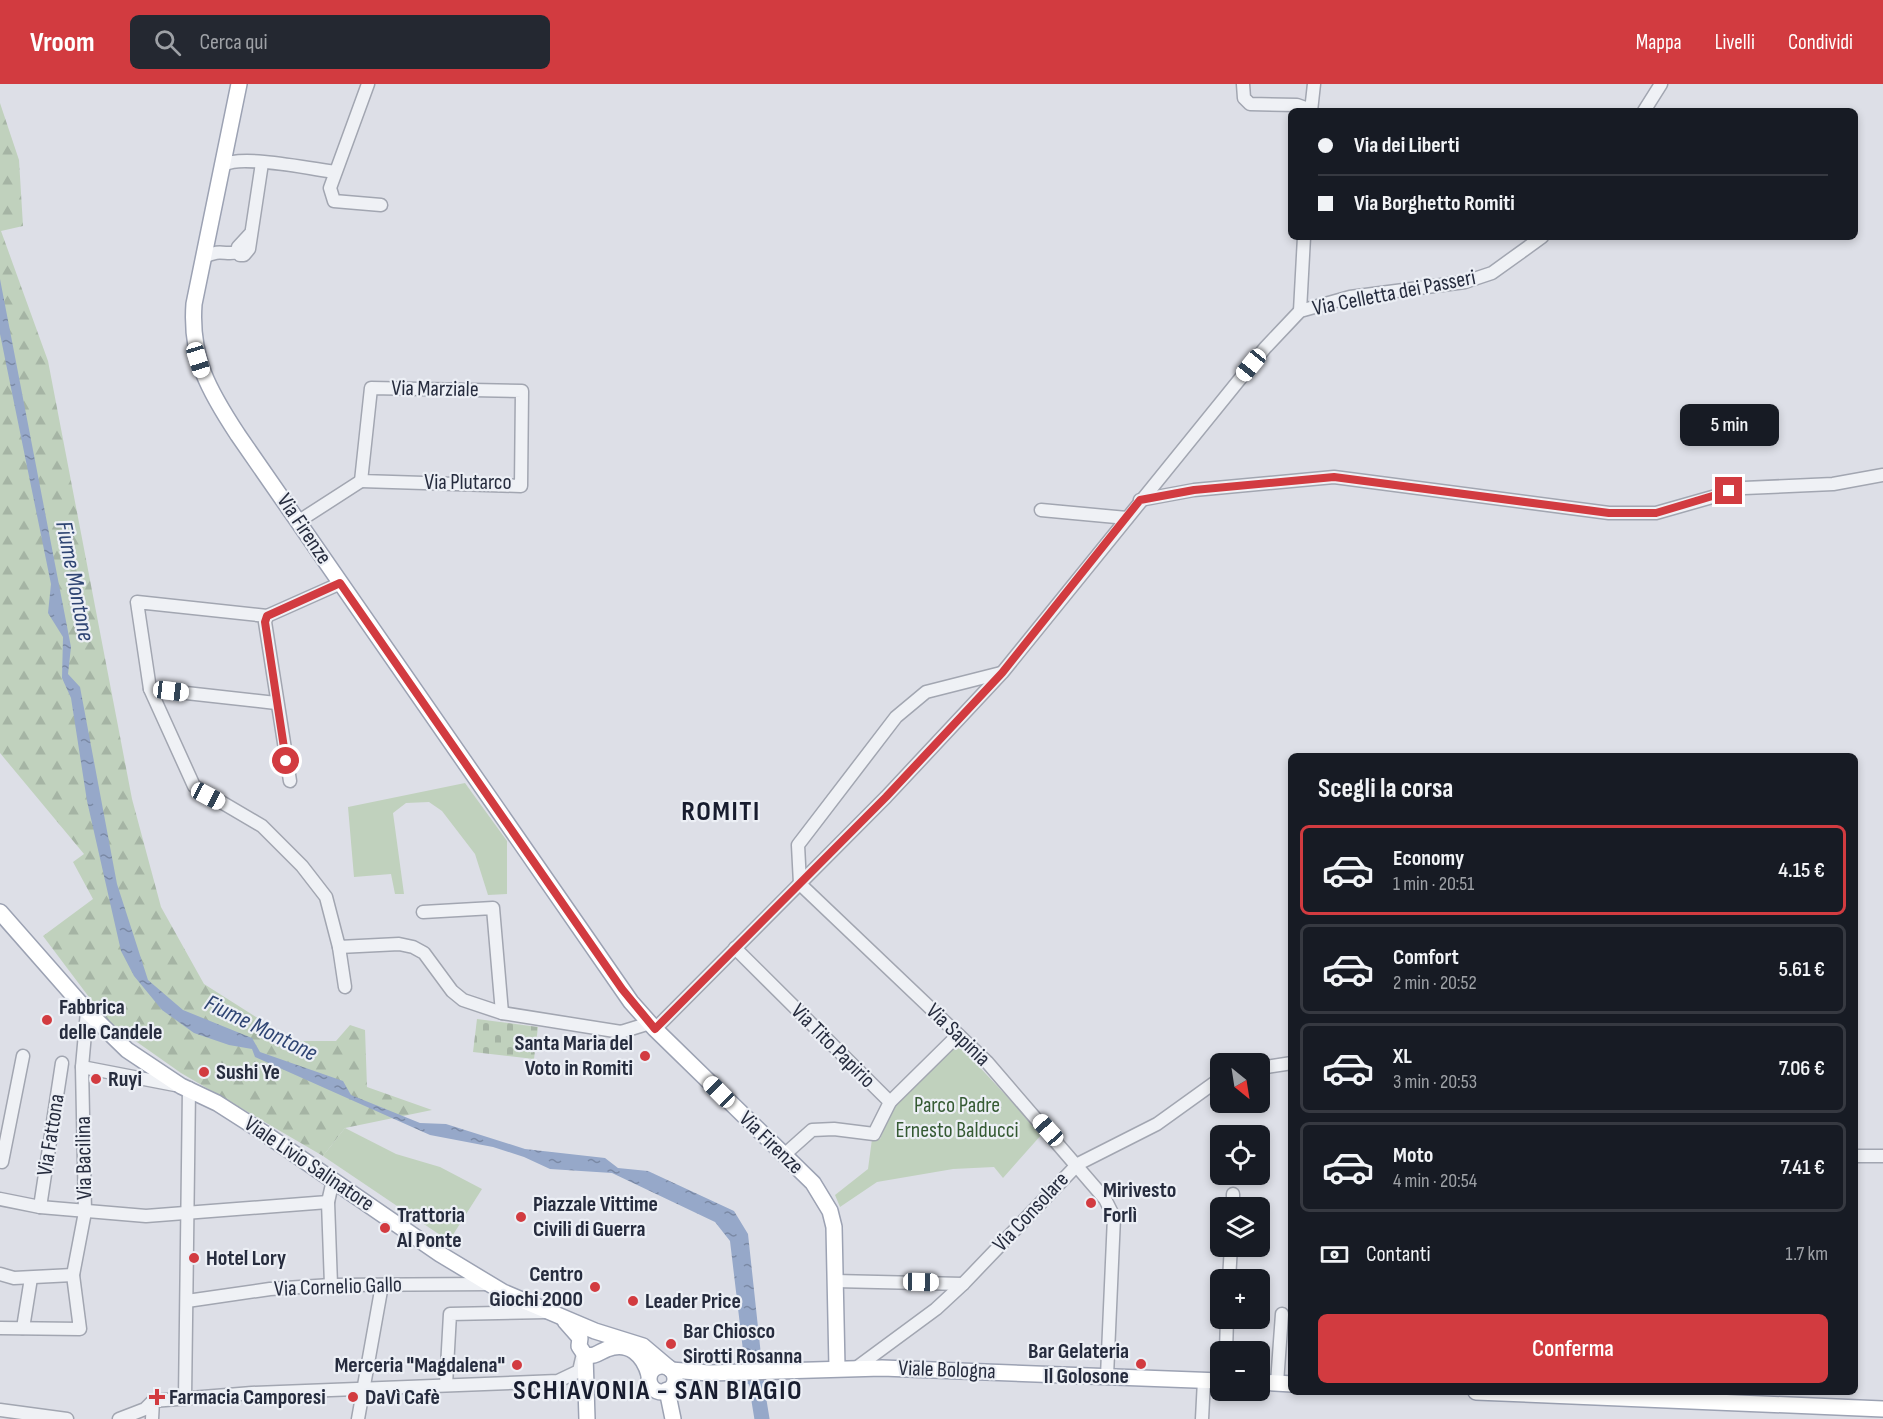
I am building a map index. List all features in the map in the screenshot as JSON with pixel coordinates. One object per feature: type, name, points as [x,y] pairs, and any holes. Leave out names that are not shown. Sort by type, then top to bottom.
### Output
[{"type":"main road","name":"Via Firenze","points":[[239,84],[194,304],[192,330],[202,371],[224,414],[616,981],[653,1026],[813,1183],[830,1210],[834,1227],[837,1367]]},
{"type":"main road","name":"Viale Livio Salinatore","points":[[0,912],[87,1011],[127,1050],[185,1087],[226,1108],[440,1254],[490,1284],[595,1331],[643,1346],[670,1369]]},
{"type":"main road","points":[[554,1314],[573,1327],[582,1348],[587,1419]]},
{"type":"main road","points":[[582,1348],[588,1331],[595,1331]]},
{"type":"main road","points":[[582,1348],[597,1355],[613,1347],[631,1349],[642,1358],[650,1383],[655,1389],[669,1392]]},
{"type":"main road","points":[[649,1375],[657,1367],[670,1369],[675,1379],[669,1392],[673,1419]]},
{"type":"main road","name":"Viale Bologna","points":[[670,1369],[713,1373],[837,1367],[1210,1380]]},
{"type":"main road","name":"Viale Bologna","points":[[669,1392],[713,1373]]},
{"type":"main road","points":[[1548,1395],[1883,1409]]},
{"type":"street","points":[[368,84],[330,188],[334,201],[381,205]]},
{"type":"street","points":[[1243,84],[1244,98],[1250,104],[1297,105],[1305,108]]},
{"type":"street","points":[[1311,108],[1314,84]]},
{"type":"street","points":[[1646,108],[1661,84]]},
{"type":"street","points":[[228,144],[233,151],[247,160]]},
{"type":"street","points":[[224,165],[231,161],[247,160],[335,172]]},
{"type":"street","points":[[204,257],[220,250],[233,254],[238,252],[250,234],[262,163]]},
{"type":"street","points":[[1300,311],[1304,240]]},
{"type":"street","name":"Via Celletta dei Passeri","points":[[653,1026],[800,884],[1002,673],[1265,348],[1300,311],[1350,297],[1465,282],[1492,273],[1538,240]]},
{"type":"street","name":"Via Marziale","points":[[361,481],[371,388],[522,391]]},
{"type":"street","name":"Via Plutarco","points":[[361,481],[521,486],[522,391]]},
{"type":"street","points":[[1140,500],[1194,490],[1334,477],[1609,513],[1656,513],[1737,489],[1833,484],[1883,475]]},
{"type":"street","points":[[298,521],[361,481]]},
{"type":"street","points":[[1041,510],[1127,518]]},
{"type":"street","points":[[340,583],[267,616],[137,602],[150,689],[194,786],[262,826],[302,866],[326,897],[339,947],[345,987]]},
{"type":"street","points":[[267,616],[265,622],[276,703],[290,781]]},
{"type":"street","points":[[800,884],[798,845],[896,717],[926,692],[1002,673]]},
{"type":"street","points":[[150,689],[276,703]]},
{"type":"street","name":"Via Sapinia","points":[[800,884],[987,1062],[1078,1164],[1105,1199],[1114,1217],[1107,1376]]},
{"type":"street","points":[[423,912],[494,908],[502,1013]]},
{"type":"street","points":[[339,947],[399,944],[413,947],[424,953],[452,991],[463,1000],[502,1013],[621,1032],[653,1026]]},
{"type":"street","name":"Via Tito Papirio","points":[[735,948],[890,1102],[958,1035]]},
{"type":"street","points":[[82,1067],[87,1011]]},
{"type":"street","points":[[1,1165],[23,1056]]},
{"type":"street","name":"Via Fattona","points":[[40,1208],[62,1063]]},
{"type":"street","points":[[1270,1066],[1288,1064]]},
{"type":"street","name":"Viale Livio Salinatore","points":[[82,1067],[185,1087]]},
{"type":"street","name":"Via Bacilina","points":[[23,1328],[80,1329],[73,1275],[85,1212],[82,1067]]},
{"type":"street","name":"Via Consolare","points":[[856,1368],[936,1309],[1078,1164],[1157,1124],[1210,1086]]},
{"type":"street","points":[[185,1087],[187,1215],[185,1399]]},
{"type":"street","points":[[784,1155],[812,1130],[834,1129],[874,1134],[890,1102]]},
{"type":"street","points":[[1858,1156],[1883,1156]]},
{"type":"street","points":[[331,1285],[328,1202],[333,1180]]},
{"type":"street","points":[[0,1199],[40,1208],[146,1216],[187,1215],[328,1202]]},
{"type":"street","points":[[0,1274],[14,1278],[73,1275]]},
{"type":"street","points":[[0,1328],[23,1328],[31,1278]]},
{"type":"street","points":[[835,1281],[963,1284]]},
{"type":"street","name":"Via Cornelio Gallo","points":[[187,1301],[270,1289],[331,1285],[490,1284]]},
{"type":"street","points":[[358,1419],[361,1390],[382,1285]]},
{"type":"street","points":[[446,1386],[450,1314],[554,1314]]},
{"type":"street","points":[[1282,1314],[1284,1383]]},
{"type":"street","points":[[119,1419],[145,1409],[153,1401],[252,1393],[558,1381],[579,1371],[582,1348]]},
{"type":"street","points":[[1202,1419],[1204,1380]]},
{"type":"street","points":[[152,1419],[153,1401]]},
{"type":"street","points":[[3,1413],[67,1419]]},
{"type":"green space","points":[[0,103],[19,160],[23,226],[1,231],[48,361],[132,799],[161,907],[204,984],[294,1041],[336,1041],[350,1025],[365,1030],[367,1087],[432,1110],[345,1128],[323,1156],[181,1073],[107,1021],[43,936],[93,899],[73,862],[84,854],[0,753]]},
{"type":"green space","points":[[465,783],[507,841],[507,894],[488,895],[475,854],[442,811],[429,802],[406,803],[393,813],[404,894],[395,894],[391,874],[354,877],[348,807]]},
{"type":"green space","points":[[477,1019],[538,1027],[534,1059],[473,1052]]},
{"type":"green space","name":"Parco Padre Ernesto Balducci","points":[[958,1044],[1042,1134],[1003,1178],[994,1167],[953,1169],[877,1182],[840,1207],[835,1195],[868,1169],[872,1139],[880,1139],[894,1105]]},
{"type":"green space","points":[[345,1128],[396,1154],[440,1167],[482,1189],[449,1241],[323,1156]]},
{"type":"water","points":[[0,279],[71,647],[68,674],[80,687],[117,884],[148,980],[183,1010],[252,1038],[260,1052],[343,1081],[351,1095],[420,1123],[446,1124],[525,1149],[605,1158],[618,1168],[648,1171],[734,1211],[748,1234],[764,1383],[747,1384],[730,1241],[715,1222],[612,1173],[550,1169],[524,1157],[493,1147],[430,1135],[255,1057],[252,1049],[229,1045],[194,1033],[162,1010],[134,976],[121,951],[87,801],[71,698],[62,678],[63,637],[48,613],[51,584],[0,334]]},
{"type":"waterway","name":"Fiume Montone","points":[[753,1364],[762,1419]]},
{"type":"place","name":"Fabbrica delle Candele","points":[[47,1020]]},
{"type":"place","name":"Santa Maria del Voto in Romiti","points":[[645,1056]]},
{"type":"place","name":"Sushi Ye","points":[[204,1072]]},
{"type":"place","name":"Ruyi","points":[[96,1079]]},
{"type":"place","name":"Mirivesto Forlì","points":[[1091,1203]]},
{"type":"place","name":"Piazzale Vittime Civili di Guerra","points":[[521,1217]]},
{"type":"place","name":"Trattoria Al Ponte","points":[[385,1228]]},
{"type":"place","name":"Hotel Lory","points":[[194,1258]]},
{"type":"place","name":"Centro Giochi 2000","points":[[595,1287]]},
{"type":"place","name":"Leader Price","points":[[633,1301]]},
{"type":"place","name":"Bar Chiosco Sirotti Rosanna","points":[[671,1344]]},
{"type":"place","name":"Bar Gelateria Il Golosone","points":[[1141,1364]]},
{"type":"place","name":"Merceria \"Magdalena\"","points":[[517,1365]]},
{"type":"place","name":"Farmacia Camporesi","points":[[157,1397]]},
{"type":"place","name":"DaVì Cafè","points":[[353,1397]]},
{"type":"district","name":"ROMITI","points":[[721,811]]},
{"type":"district","name":"SCHIAVONIA - SAN BIAGIO","points":[[658,1390]]},
{"type":"route","points":[[286,761],[265,622],[267,616],[340,583],[622,989],[655,1029],[886,797],[1002,673],[1140,500],[1168,493],[1334,477],[1609,513],[1656,513],[1729,491]]}]
